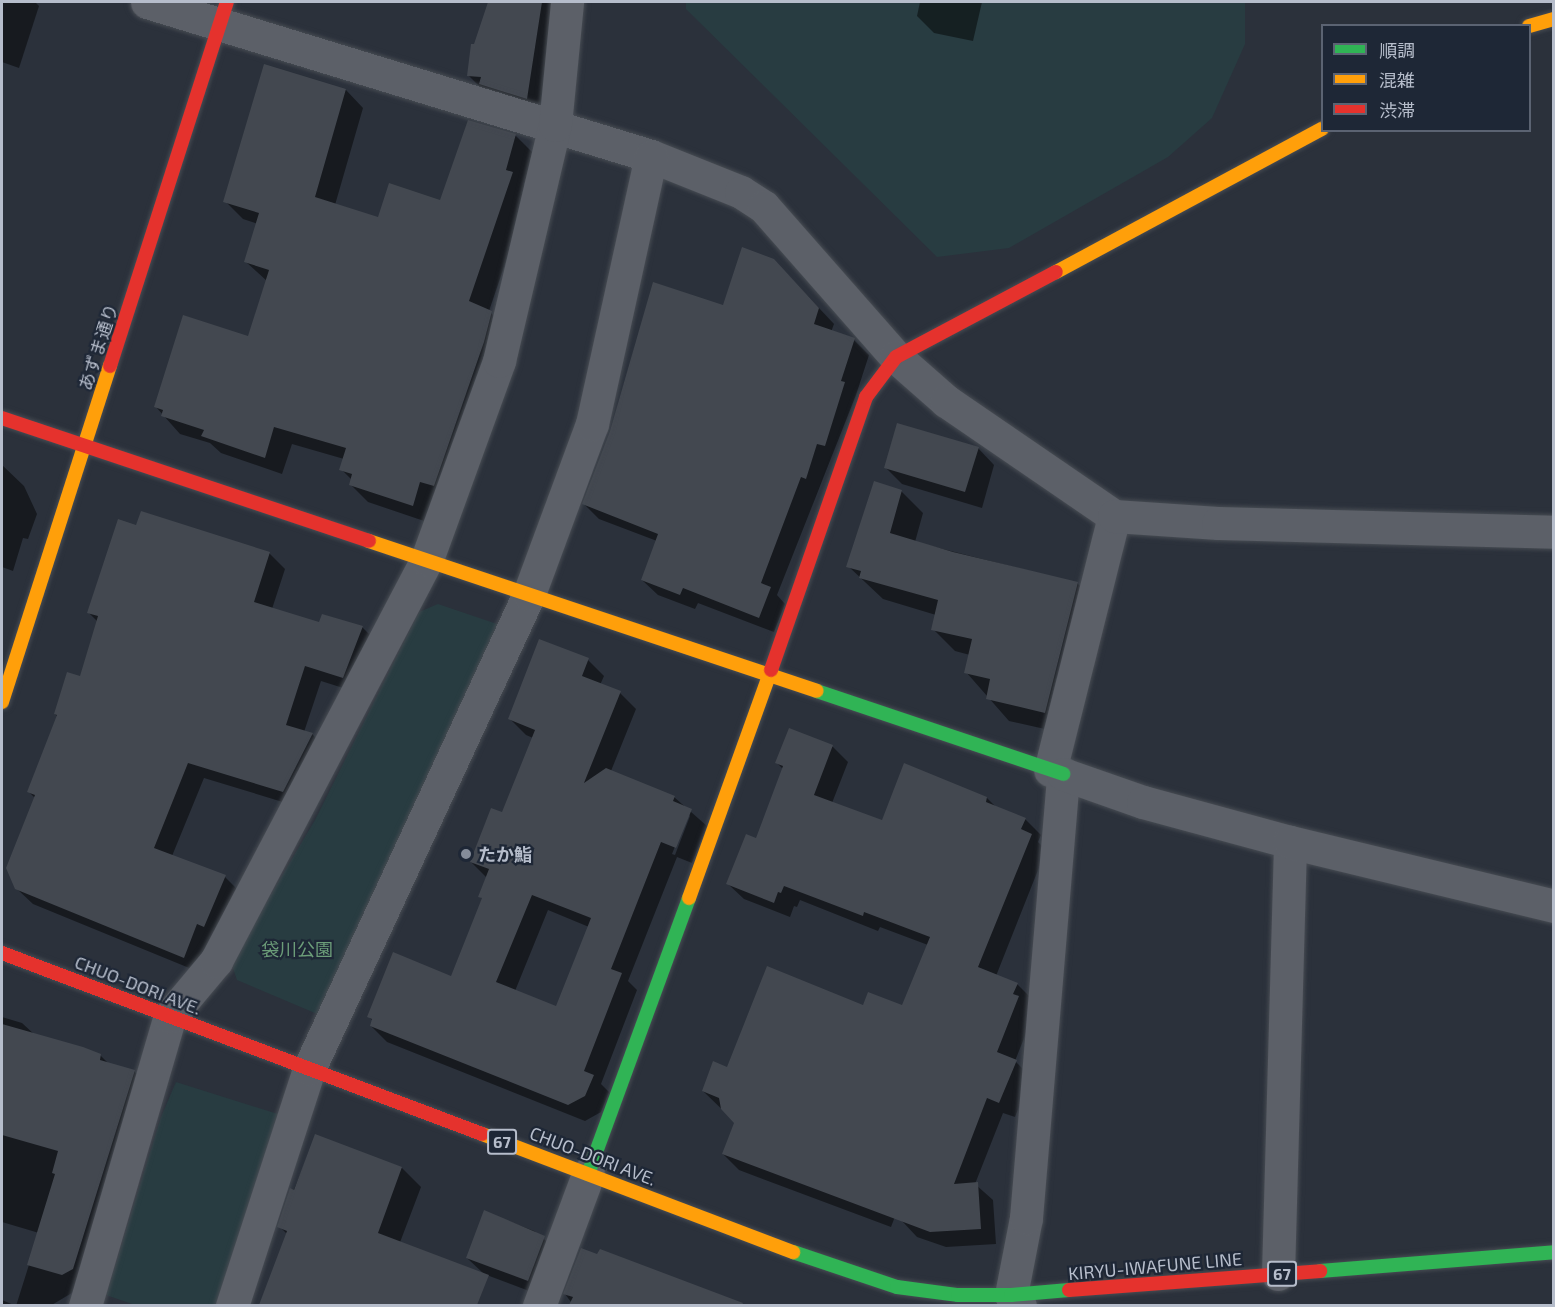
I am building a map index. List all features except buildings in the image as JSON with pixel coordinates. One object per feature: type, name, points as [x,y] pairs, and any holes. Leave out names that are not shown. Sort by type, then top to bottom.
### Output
[{"type":"street","points":[[147,2],[224,13],[651,156],[741,192],[764,207],[896,357],[946,400],[1114,516],[1218,523],[1554,532]]},
{"type":"street","points":[[85,1305],[170,1016],[216,961],[427,559],[499,361],[555,125],[567,2]]},
{"type":"street","name":"あずま通り","points":[[2,702],[224,13]]},
{"type":"street","points":[[1531,25],[1554,19]]},
{"type":"street","points":[[539,1305],[770,677],[866,396],[896,357],[1321,130]]},
{"type":"street","points":[[232,1305],[309,1069],[529,594],[592,424],[651,156]]},
{"type":"street","points":[[2,418],[427,559],[1143,802],[1290,842],[1554,906]]},
{"type":"street","points":[[1013,1302],[1026,1218],[1057,772],[1114,516]]},
{"type":"street","points":[[1278,1274],[1290,842]]},
{"type":"street","name":"CHUO-DORI AVE.","points":[[2,953],[847,1272],[897,1287],[1013,1302]]},
{"type":"street","name":"KIRYU-IWAFUNE LINE","points":[[1013,1302],[1278,1274],[1554,1252]]},
{"type":"green space","points":[[686,2],[1245,2],[1245,44],[1212,118],[1168,157],[1009,248],[937,257],[686,9]]},
{"type":"green space","name":"袋川公園","points":[[438,604],[500,625],[322,1016],[237,980],[231,962],[315,820],[419,612]]},
{"type":"green space","points":[[176,1082],[281,1115],[219,1305],[135,1305],[106,1295],[161,1117]]},
{"type":"traffic: fast","points":[[817,691],[1063,774]]},
{"type":"traffic: fast","points":[[588,1174],[689,898]]},
{"type":"traffic: fast","points":[[793,1252],[897,1287],[958,1295],[1011,1295],[1069,1290]]},
{"type":"traffic: fast","points":[[1320,1271],[1554,1252]]},
{"type":"traffic: slow","points":[[1531,25],[1554,19]]},
{"type":"traffic: slow","points":[[1056,272],[1321,130]]},
{"type":"traffic: slow","points":[[2,702],[110,366]]},
{"type":"traffic: slow","points":[[369,541],[817,691]]},
{"type":"traffic: slow","points":[[689,898],[771,670]]},
{"type":"traffic: slow","points":[[482,1134],[793,1252]]},
{"type":"traffic: jam","points":[[110,366],[227,2]]},
{"type":"traffic: jam","points":[[771,670],[866,397],[896,357],[1056,272]]},
{"type":"traffic: jam","points":[[2,418],[369,541]]},
{"type":"traffic: jam","points":[[2,953],[482,1134]]},
{"type":"traffic: jam","points":[[1069,1290],[1320,1271]]},
{"type":"place","name":"たか鮨","points":[[466,854]]}]
